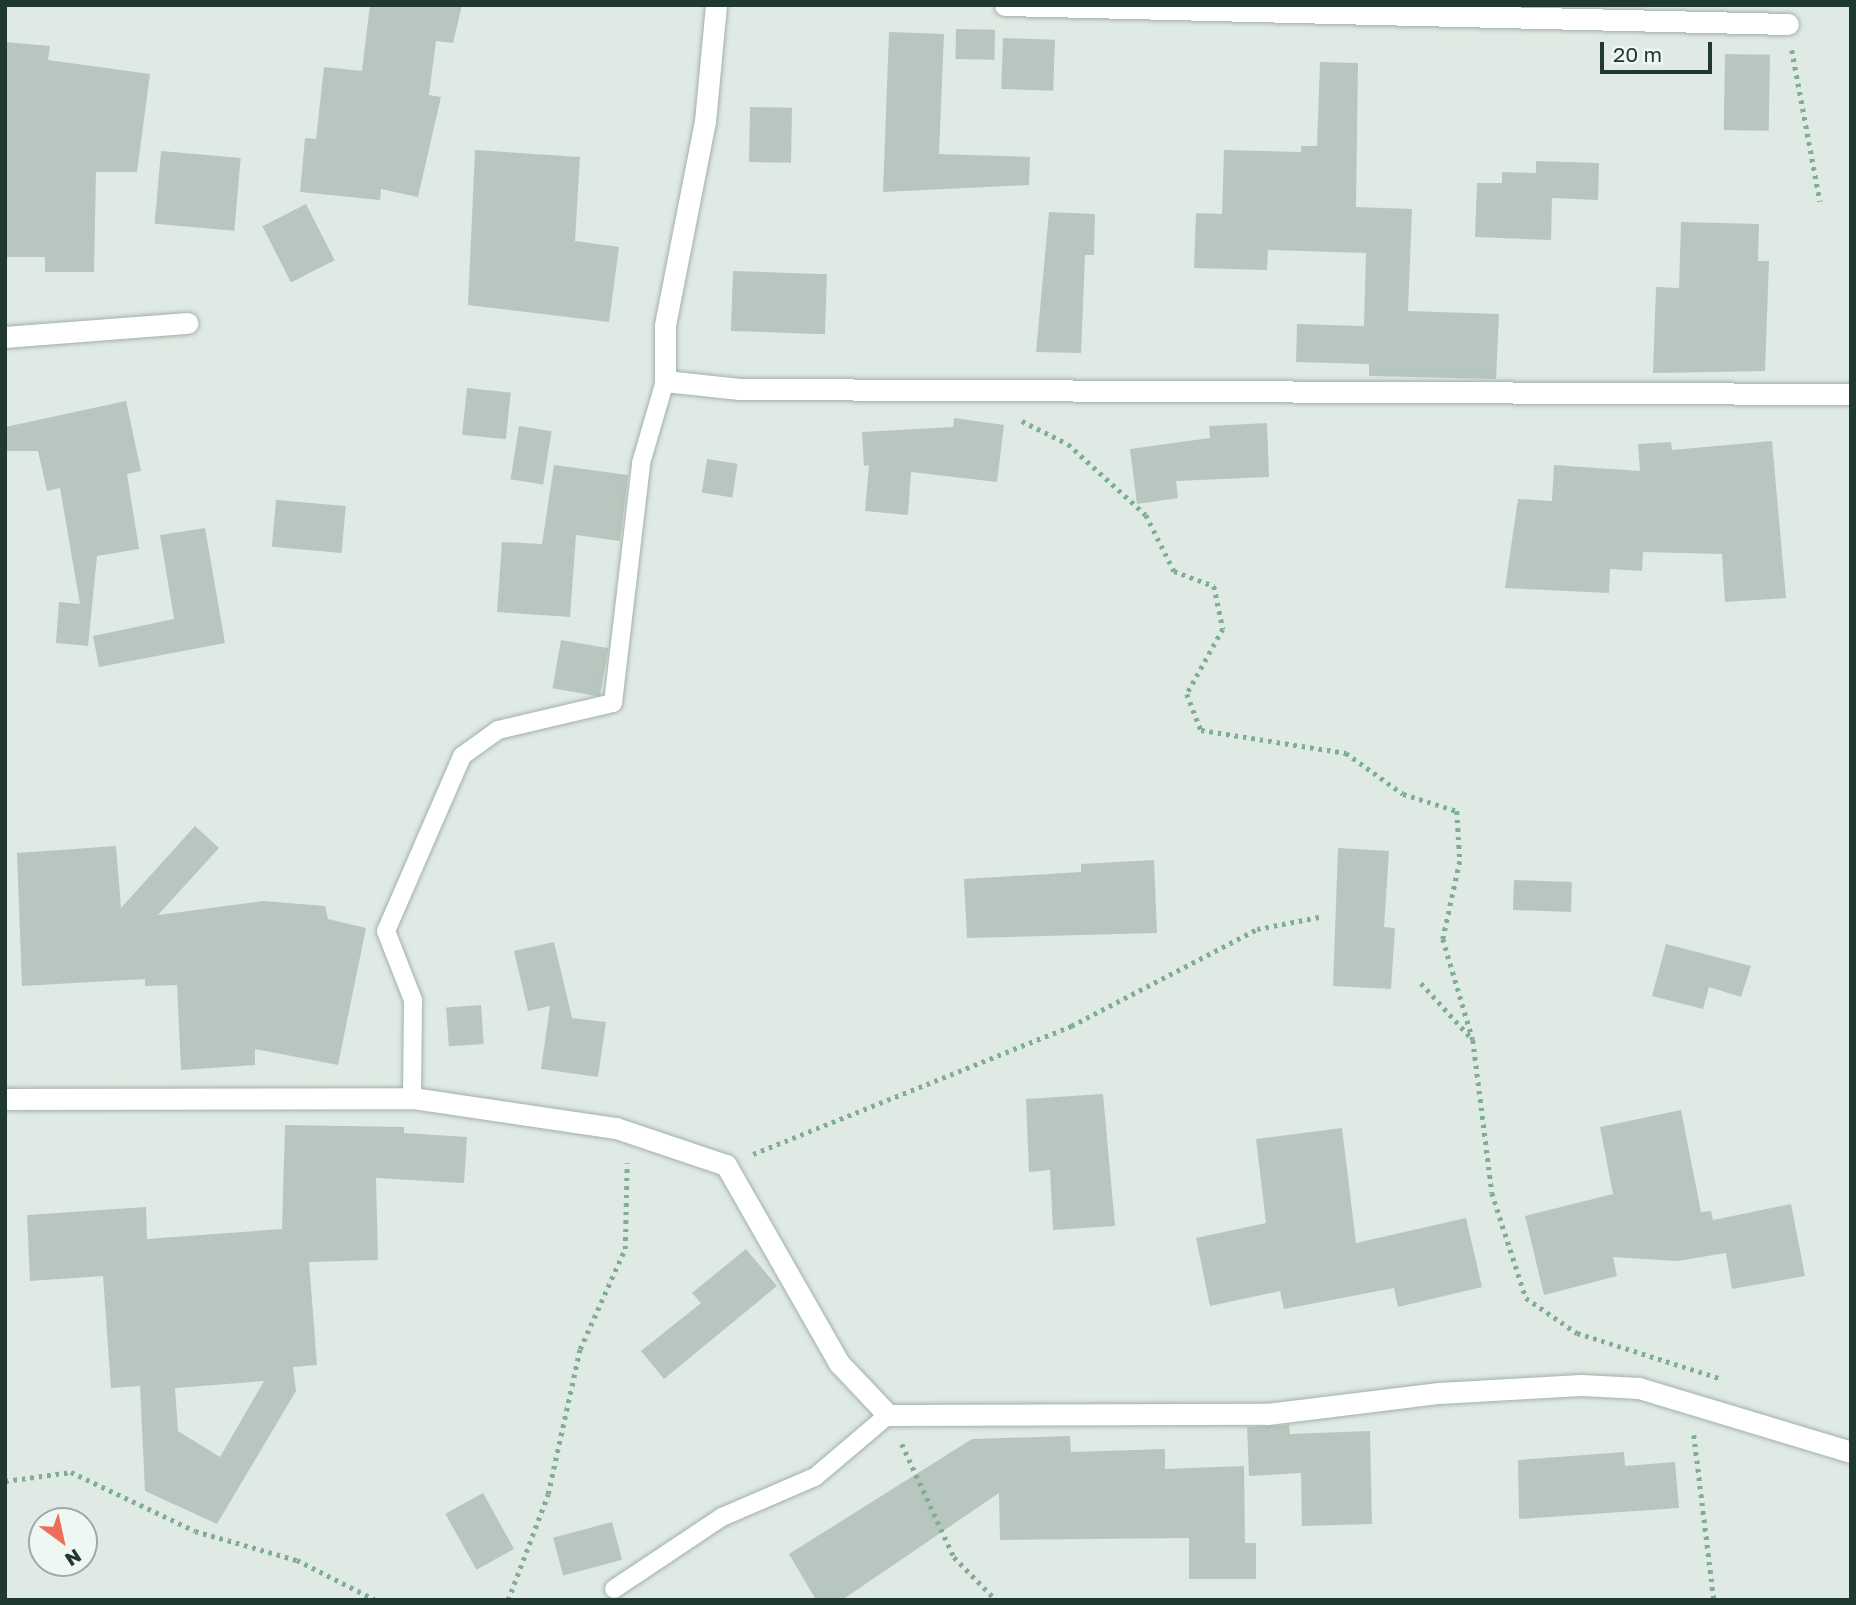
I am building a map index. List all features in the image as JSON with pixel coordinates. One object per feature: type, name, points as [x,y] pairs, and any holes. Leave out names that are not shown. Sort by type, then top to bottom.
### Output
[{"type":"street","points":[[716,5],[705,121],[665,325],[665,381],[740,389],[1000,388],[1851,394]]},
{"type":"street","points":[[1005,5],[1788,24]]},
{"type":"street","points":[[5,337],[187,323]]},
{"type":"street","points":[[5,1099],[412,1098],[616,1128],[726,1165],[839,1363],[888,1415],[1267,1414],[1438,1393],[1581,1385],[1639,1388],[1851,1452]]},
{"type":"lane","points":[[412,1098],[414,1000],[386,931],[462,756],[498,730],[613,703],[641,463],[665,381]]},
{"type":"lane","points":[[614,1589],[722,1517],[815,1477],[888,1415]]},
{"type":"path","points":[[1788,24],[1820,201]]},
{"type":"path","points":[[1000,388],[1013,416],[1068,444],[1146,515],[1174,571],[1214,586],[1223,629],[1187,694],[1201,730],[1346,753],[1403,794],[1457,811],[1460,860],[1443,939],[1474,1040],[1492,1193],[1526,1298],[1577,1333],[1727,1382]]},
{"type":"path","points":[[726,1165],[1071,1026],[1257,929],[1319,917]]},
{"type":"path","points":[[1421,983],[1474,1040]]},
{"type":"path","points":[[508,1600],[548,1494],[580,1349],[625,1249],[630,1174],[616,1128]]},
{"type":"path","points":[[1690,1403],[1714,1600]]},
{"type":"path","points":[[888,1415],[954,1557],[996,1600]]},
{"type":"path","points":[[5,1481],[71,1472],[195,1531],[297,1560],[376,1600]]},
{"type":"building","points":[[370,5],[462,5],[453,43],[436,41],[429,95],[441,97],[418,197],[381,189],[380,200],[300,192],[305,138],[316,139],[324,67],[362,71]]},
{"type":"building","points":[[956,29],[995,30],[994,60],[955,59]]},
{"type":"building","points":[[889,32],[944,34],[939,154],[1030,157],[1029,185],[883,192]]},
{"type":"building","points":[[1003,38],[1055,40],[1053,91],[1001,89]]},
{"type":"building","points":[[5,42],[50,46],[48,60],[150,74],[137,172],[96,172],[94,272],[45,272],[45,257],[5,257]]},
{"type":"building","points":[[1725,54],[1770,55],[1769,131],[1724,130]]},
{"type":"building","points":[[1320,62],[1358,63],[1356,207],[1412,209],[1408,311],[1499,314],[1496,379],[1369,376],[1369,364],[1296,362],[1297,324],[1364,326],[1366,253],[1268,250],[1267,270],[1194,268],[1196,213],[1222,214],[1224,150],[1301,152],[1301,146],[1317,146]]},
{"type":"building","points":[[750,107],[792,108],[791,163],[749,162]]},
{"type":"building","points":[[475,150],[580,157],[575,241],[619,247],[609,322],[468,305]]},
{"type":"building","points":[[161,151],[241,158],[234,231],[155,224]]},
{"type":"building","points":[[1536,161],[1599,163],[1598,200],[1552,198],[1551,240],[1475,237],[1477,183],[1502,183],[1502,172],[1536,173]]},
{"type":"building","points":[[306,204],[335,260],[291,282],[262,226]]},
{"type":"building","points":[[1049,212],[1095,214],[1094,255],[1085,255],[1081,353],[1036,352]]},
{"type":"building","points":[[1681,222],[1759,224],[1758,261],[1769,261],[1765,371],[1653,373],[1656,287],[1679,288]]},
{"type":"building","points":[[733,271],[827,274],[825,334],[731,331]]},
{"type":"building","points":[[467,388],[511,393],[506,439],[462,435]]},
{"type":"building","points":[[126,401],[141,471],[127,474],[139,549],[97,556],[88,646],[56,643],[59,602],[80,604],[60,488],[47,491],[38,451],[5,451],[5,427]]},
{"type":"building","points":[[954,418],[1004,425],[997,482],[911,472],[908,515],[865,511],[869,465],[864,466],[862,432],[953,427]]},
{"type":"building","points":[[1267,423],[1269,477],[1176,481],[1178,498],[1137,504],[1130,449],[1210,438],[1209,426]]},
{"type":"building","points":[[519,426],[552,431],[543,484],[511,479]]},
{"type":"building","points":[[1772,441],[1786,598],[1725,602],[1722,554],[1643,552],[1642,571],[1610,569],[1609,593],[1505,588],[1518,499],[1552,501],[1554,465],[1640,471],[1638,444],[1671,442],[1672,450]]},
{"type":"building","points":[[707,459],[738,464],[732,497],[702,493]]},
{"type":"building","points":[[554,465],[628,475],[620,541],[576,535],[570,617],[497,612],[502,542],[542,544]]},
{"type":"building","points":[[276,500],[346,506],[342,553],[272,547]]},
{"type":"building","points":[[205,528],[225,643],[99,667],[93,636],[174,619],[160,535]]},
{"type":"building","points":[[561,640],[608,648],[600,697],[552,688]]},
{"type":"building","points":[[195,826],[219,848],[158,915],[263,901],[325,906],[328,919],[366,928],[338,1065],[255,1049],[255,1065],[181,1070],[177,985],[145,986],[145,979],[22,986],[17,853],[116,846],[121,908]]},
{"type":"building","points":[[1338,848],[1389,851],[1384,927],[1395,928],[1391,989],[1333,986]]},
{"type":"building","points":[[1154,860],[1157,933],[967,938],[964,879],[1081,872],[1081,864]]},
{"type":"building","points":[[1514,880],[1572,882],[1571,912],[1513,910]]},
{"type":"building","points":[[554,942],[572,1018],[606,1022],[598,1077],[541,1069],[550,1006],[528,1011],[514,951]]},
{"type":"building","points":[[1666,944],[1751,966],[1741,997],[1709,987],[1703,1009],[1652,996]]},
{"type":"building","points":[[481,1005],[484,1044],[449,1046],[446,1007]]},
{"type":"building","points":[[1103,1094],[1115,1226],[1053,1230],[1050,1170],[1029,1172],[1026,1099]]},
{"type":"building","points":[[1681,1110],[1701,1212],[1711,1211],[1713,1220],[1791,1204],[1805,1276],[1732,1289],[1726,1253],[1677,1261],[1613,1257],[1617,1276],[1544,1295],[1525,1216],[1613,1194],[1600,1127]]},
{"type":"building","points":[[285,1125],[404,1127],[404,1133],[467,1137],[464,1183],[376,1178],[378,1260],[309,1262],[317,1365],[293,1367],[296,1391],[217,1524],[145,1491],[140,1386],[111,1388],[103,1276],[30,1281],[27,1215],[146,1207],[147,1239],[282,1229]],"holes":[[[264,1381],[220,1457],[178,1431],[175,1388]]]},
{"type":"building","points":[[1342,1128],[1356,1243],[1466,1218],[1482,1287],[1398,1307],[1394,1288],[1284,1309],[1280,1291],[1210,1306],[1196,1238],[1266,1223],[1256,1139]]},
{"type":"building","points":[[746,1249],[777,1286],[664,1379],[641,1351],[701,1303],[692,1293]]},
{"type":"building","points":[[1289,1425],[1290,1434],[1370,1431],[1372,1524],[1302,1526],[1301,1473],[1249,1476],[1247,1427]]},
{"type":"building","points":[[1070,1436],[1071,1452],[1165,1449],[1165,1469],[1244,1466],[1245,1543],[1256,1543],[1256,1579],[1189,1579],[1189,1538],[1000,1540],[999,1493],[842,1600],[816,1600],[789,1554],[972,1439]]},
{"type":"building","points":[[1624,1452],[1625,1466],[1675,1462],[1679,1508],[1519,1519],[1518,1460]]},
{"type":"building","points":[[483,1493],[514,1549],[476,1570],[445,1514]]},
{"type":"building","points":[[612,1522],[622,1560],[563,1575],[553,1538]]}]
